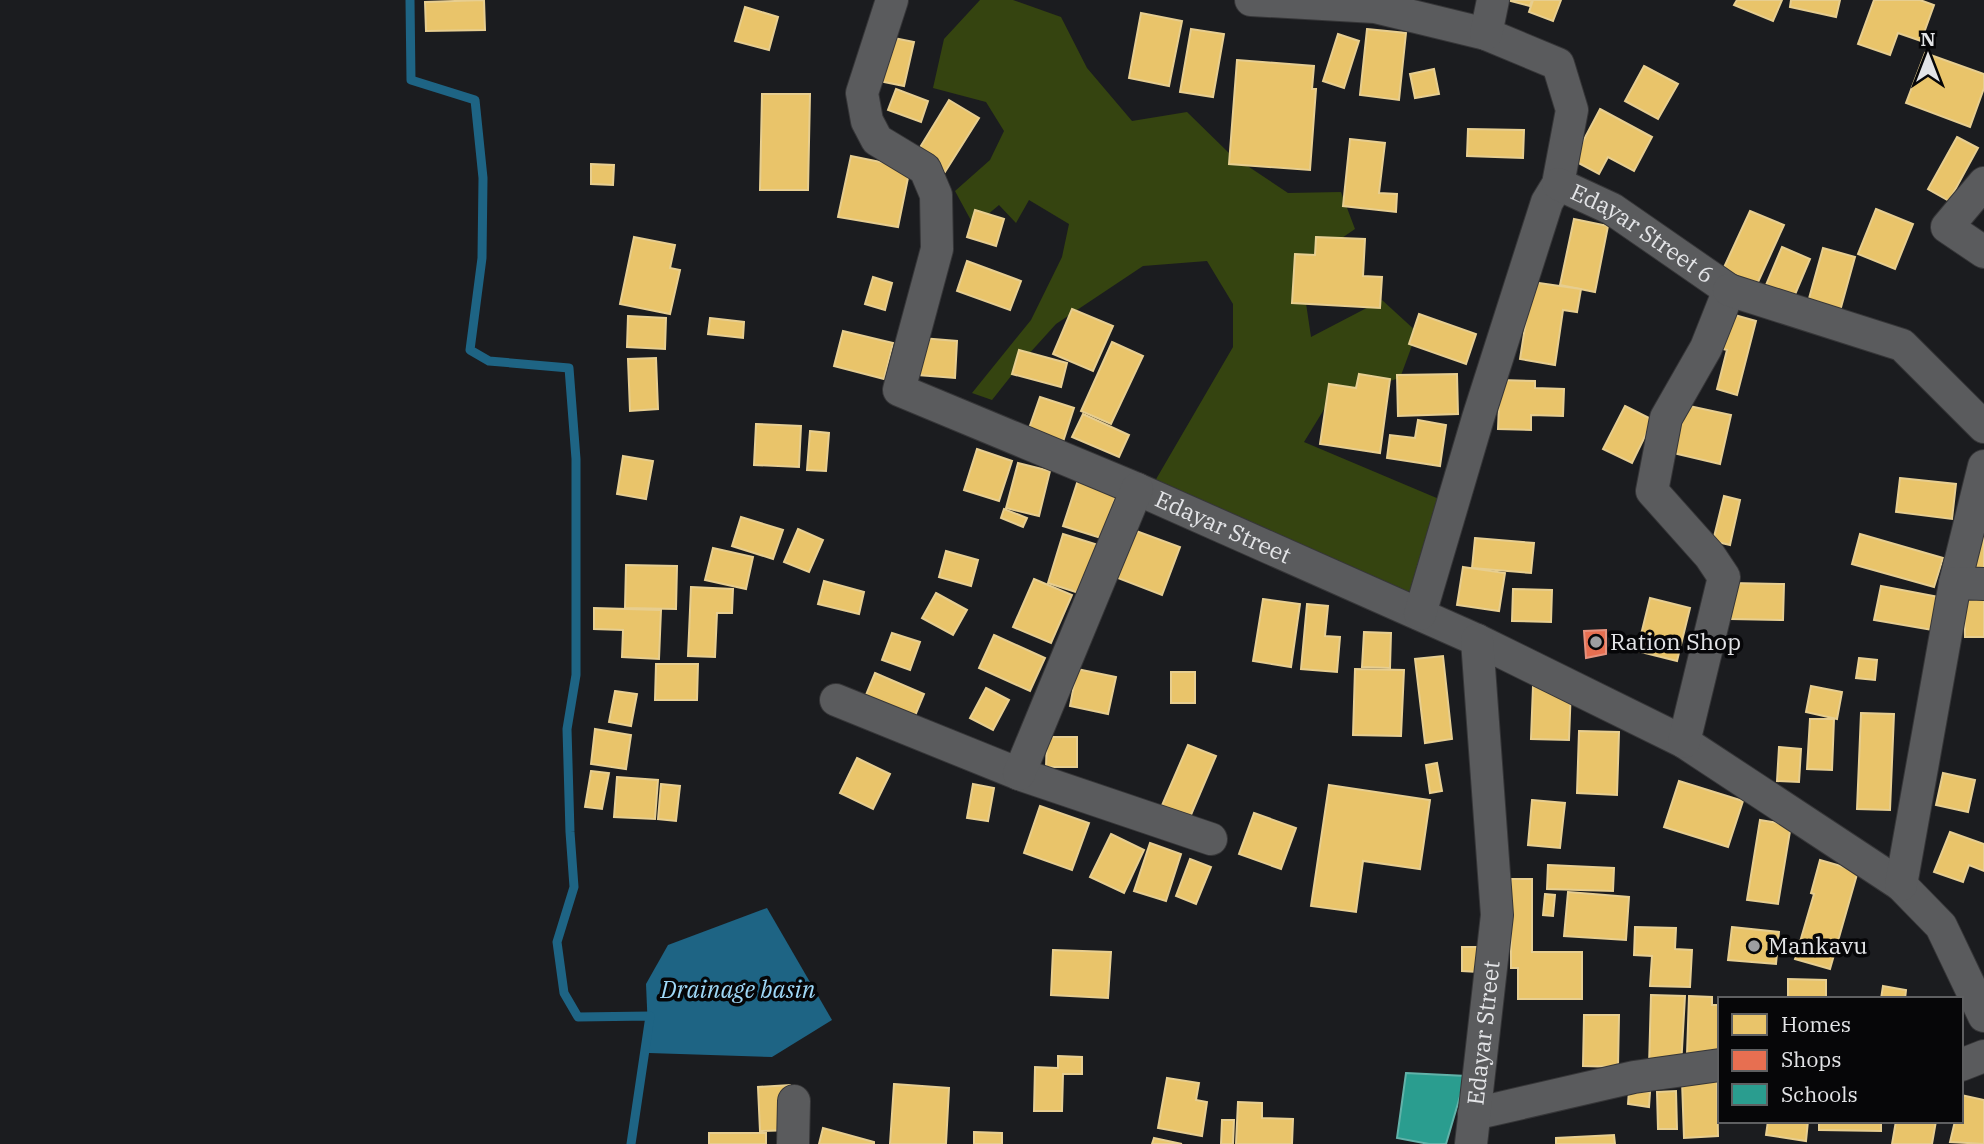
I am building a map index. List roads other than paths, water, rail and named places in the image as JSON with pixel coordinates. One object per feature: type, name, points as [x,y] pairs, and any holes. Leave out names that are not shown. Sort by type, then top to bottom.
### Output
[{"type":"street","name":"Edayar Street","points":[[892,0],[862,93],[867,121],[877,140],[925,169],[936,195],[937,249],[898,390],[1138,489],[1477,640],[1497,915],[1473,1129]]},
{"type":"street","points":[[1251,0],[1374,7],[1486,34],[1558,64],[1572,110],[1558,184],[1547,202],[1419,614]]},
{"type":"street","points":[[1486,34],[1493,0]]},
{"type":"street","name":"Edayar Street 6","points":[[1558,184],[1612,209],[1729,290],[1706,348],[1666,418],[1652,491],[1710,555],[1724,577],[1684,742]]},
{"type":"street","points":[[1984,184],[1947,227],[1984,252]]},
{"type":"street","points":[[1729,290],[1902,345],[1984,427]]},
{"type":"street","points":[[1901,885],[1969,583],[1984,466]]},
{"type":"street","points":[[1019,774],[1138,489]]},
{"type":"street","points":[[1477,640],[1684,742],[1901,885],[1941,926],[1984,1016]]},
{"type":"street","points":[[836,699],[1019,774],[1210,839]]},
{"type":"street","points":[[1963,1064],[1984,1056]]},
{"type":"street","points":[[1473,1129],[1634,1077],[1718,1065]]},
{"type":"street","points":[[793,1144],[794,1101]]},
{"type":"water","name":"Drainage basin","points":[[767,908],[832,1020],[772,1057],[649,1053],[646,984],[668,945]]},
{"type":"waterway","points":[[410,0],[411,80],[475,100],[483,178],[482,258],[470,350],[489,361],[569,368],[576,459],[576,675],[567,729],[574,887],[557,942],[564,993],[578,1017],[650,1016],[631,1144]]},
{"type":"place","name":"Ration Shop","points":[[1596,642]]},
{"type":"place","name":"Mankavu","points":[[1754,946]]}]
